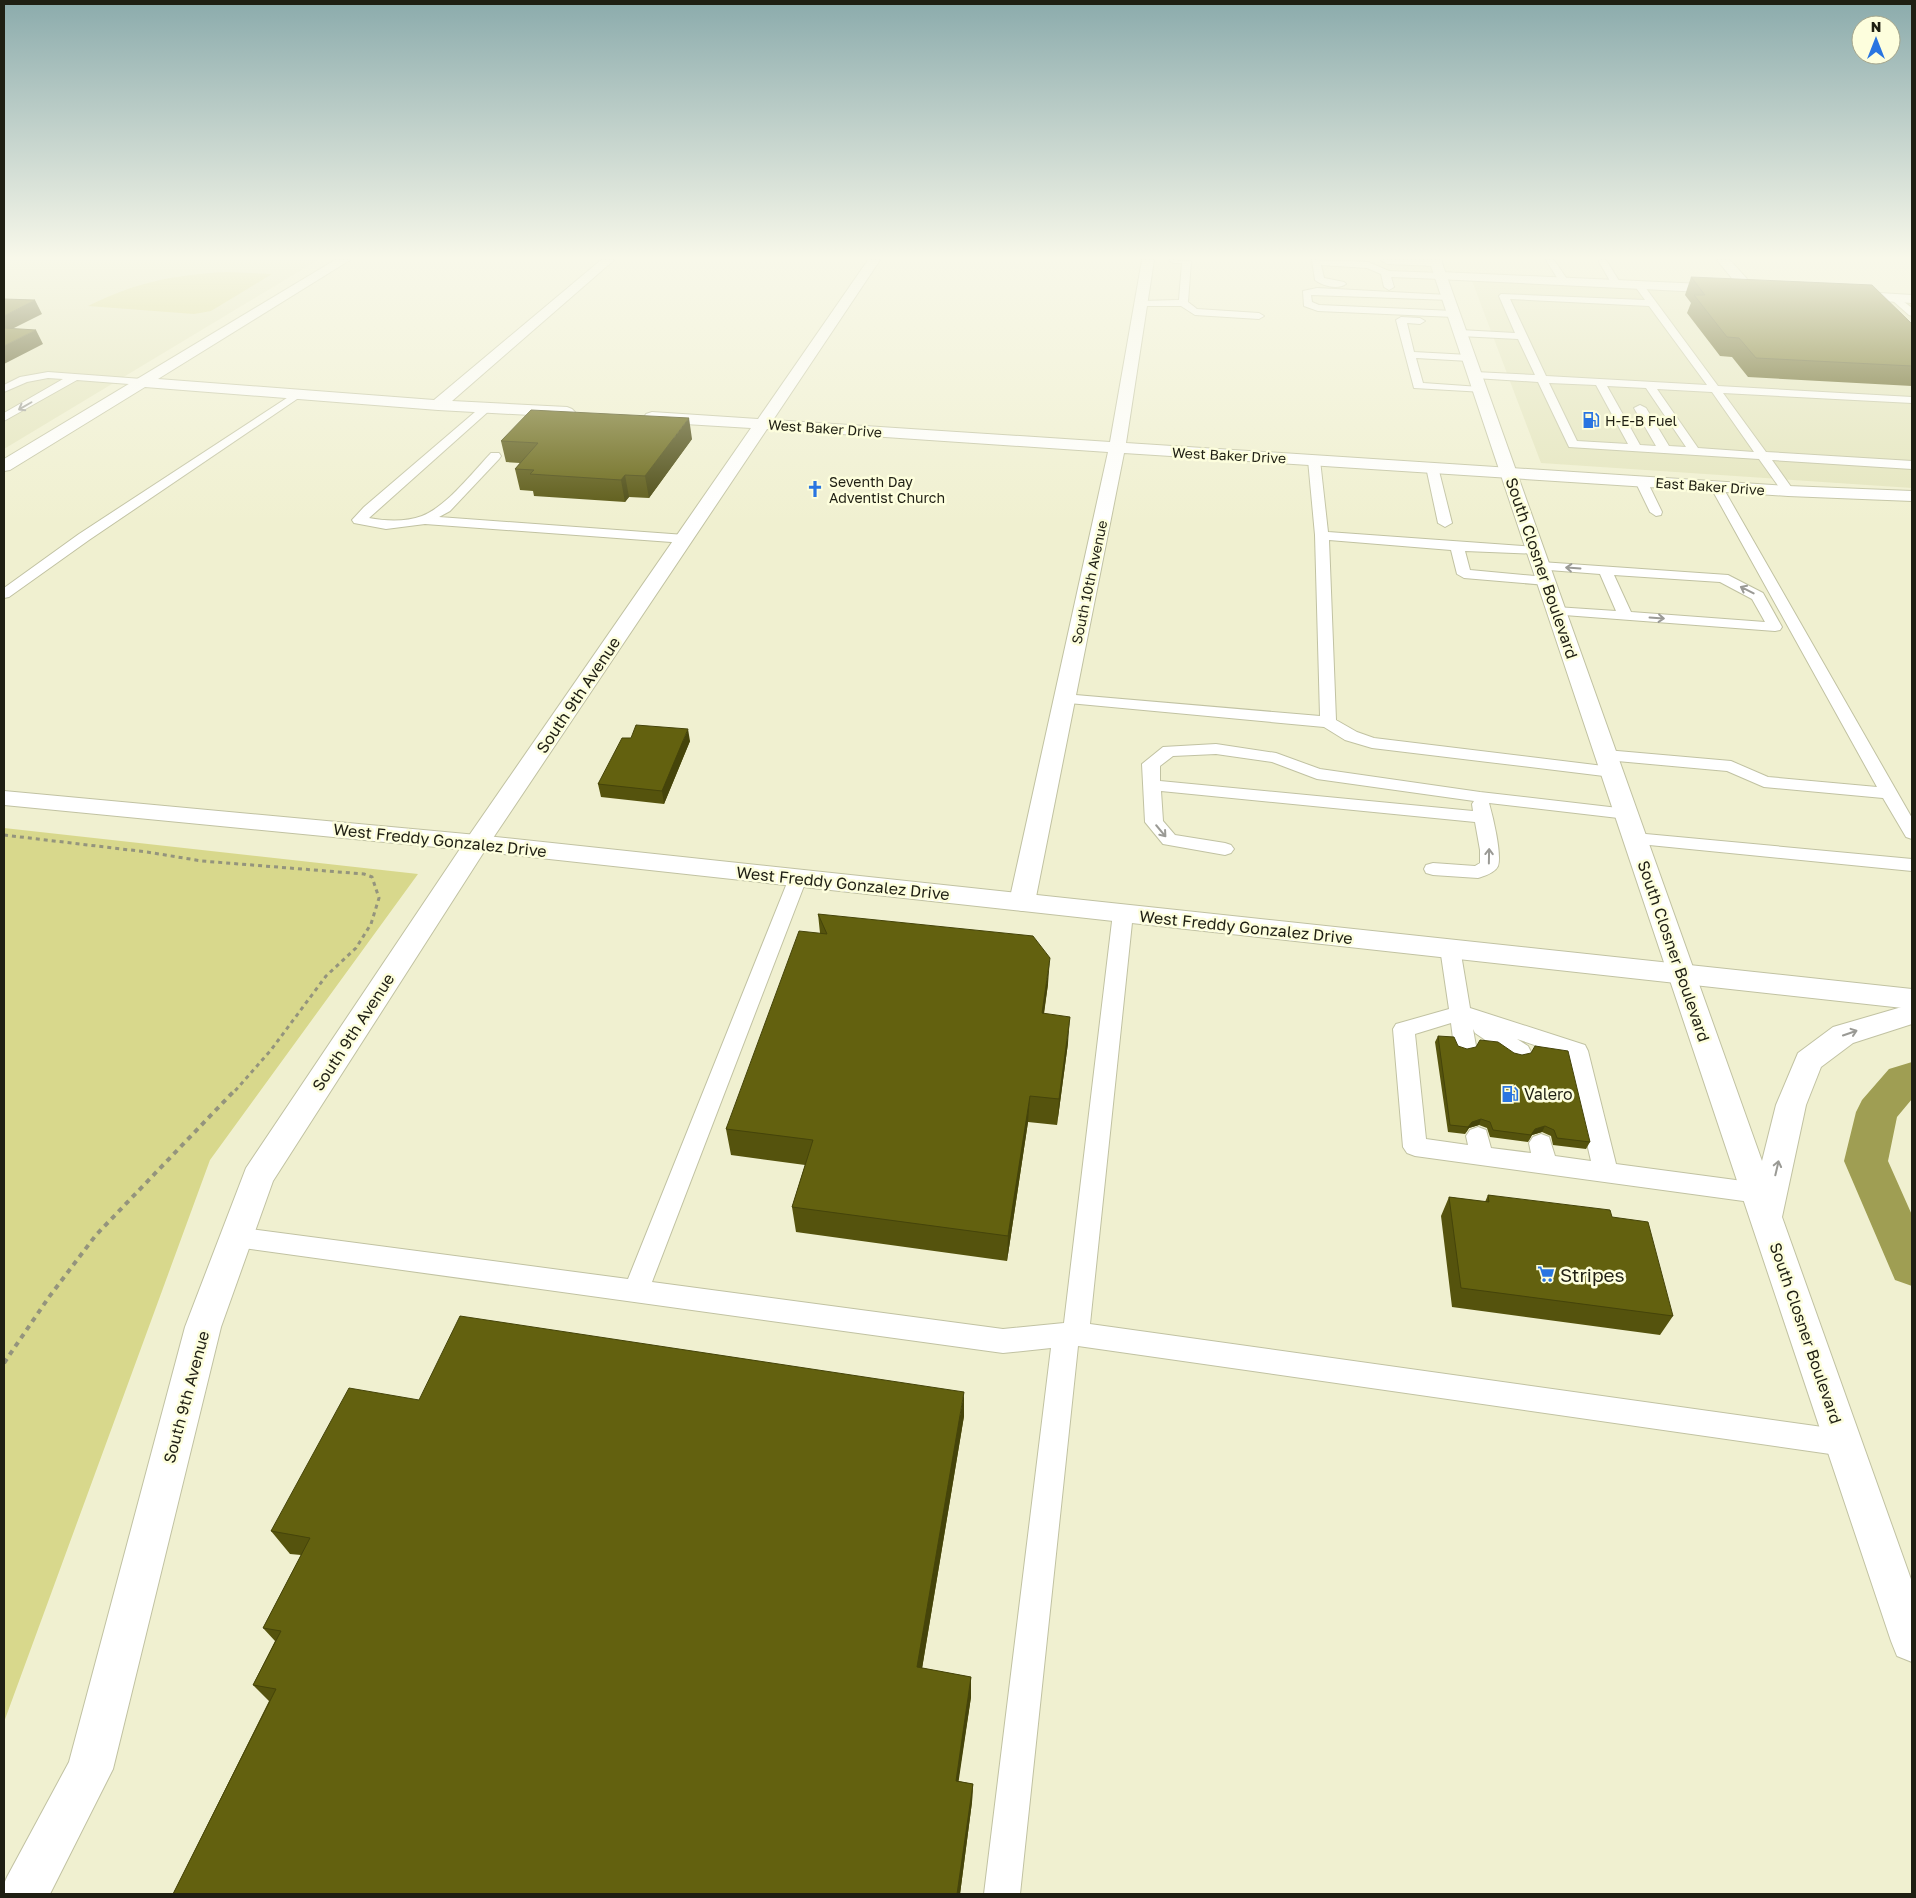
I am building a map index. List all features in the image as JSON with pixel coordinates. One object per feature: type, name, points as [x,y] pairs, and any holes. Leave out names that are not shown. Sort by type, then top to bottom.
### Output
[{"type":"street","points":[[4,466],[197,349]]},
{"type":"street","points":[[438,405],[504,349]]},
{"type":"street","name":"South 9th Avenue","points":[[24,1894],[90,1769],[203,1327],[258,1178],[477,844],[815,349]]},
{"type":"street","name":"South 10th Avenue","points":[[1022,902],[1117,448],[1133,349]]},
{"type":"street","name":"South Closner Boulevard","points":[[1465,349],[1912,1641]]},
{"type":"street","points":[[142,382],[296,395],[536,411],[580,418]]},
{"type":"street","name":"West Baker Drive","points":[[638,421],[671,418],[1508,472]]},
{"type":"street","name":"East Baker Drive","points":[[1508,472],[1788,491],[1912,496]]},
{"type":"street","name":"West Freddy Gonzalez Drive","points":[[4,798],[477,844],[1912,999]]},
{"type":"street","points":[[1762,1204],[1791,1105],[1809,1061],[1843,1035],[1912,1014]]},
{"type":"lane","points":[[1410,349],[1410,355],[1418,386],[1440,349]]},
{"type":"lane","points":[[1410,355],[1419,349]]},
{"type":"lane","points":[[1498,349],[1544,379],[1600,382],[1628,388],[1650,386],[1912,400]]},
{"type":"lane","points":[[1528,349],[1558,404],[1573,444],[1912,465]]},
{"type":"lane","points":[[1685,349],[1788,491]]},
{"type":"lane","points":[[4,389],[24,379],[40,375],[77,376],[142,382]]},
{"type":"lane","points":[[4,418],[77,376]]},
{"type":"lane","points":[[1600,382],[1636,448]]},
{"type":"lane","points":[[1650,386],[1694,451]]},
{"type":"lane","points":[[4,594],[84,537],[296,395]]},
{"type":"lane","points":[[1596,403],[1612,404]]},
{"type":"lane","points":[[1558,404],[1576,413]]},
{"type":"lane","points":[[486,408],[368,510],[359,520],[386,525],[426,520],[685,539]]},
{"type":"lane","points":[[1640,408],[1665,450]]},
{"type":"lane","points":[[1601,415],[1619,416]]},
{"type":"lane","points":[[1564,424],[1581,425]]},
{"type":"lane","points":[[1608,427],[1625,428]]},
{"type":"lane","points":[[426,520],[445,508],[495,456]]},
{"type":"lane","points":[[1314,460],[1322,535],[1328,722]]},
{"type":"lane","points":[[1432,467],[1445,523]]},
{"type":"lane","points":[[1640,481],[1656,512]]},
{"type":"lane","points":[[1716,486],[1912,833]]},
{"type":"lane","points":[[1322,535],[1457,546],[1541,566]]},
{"type":"lane","points":[[1457,546],[1464,574],[1541,566],[1723,578],[1758,596],[1776,627],[1556,610]]},
{"type":"lane","points":[[1605,570],[1625,616]]},
{"type":"lane","points":[[1064,699],[1328,722],[1351,736],[1372,743],[1609,763],[1731,766],[1764,782],[1890,793]]},
{"type":"lane","points":[[1224,849],[1169,840],[1154,822],[1151,764],[1169,751],[1216,749],[1276,758],[1317,774],[1480,797],[1627,814]]},
{"type":"lane","points":[[1152,785],[1483,817]]},
{"type":"lane","points":[[1434,869],[1478,872],[1489,865],[1489,850],[1480,797]]},
{"type":"lane","points":[[1635,839],[1912,865]]},
{"type":"lane","points":[[636,1291],[798,878]]},
{"type":"lane","points":[[1002,1894],[1123,913]]},
{"type":"lane","points":[[1450,948],[1465,1046]]},
{"type":"lane","points":[[1460,1013],[1520,1052]]},
{"type":"lane","points":[[1606,1173],[1577,1051],[1460,1013],[1404,1029],[1415,1147],[1480,1146],[1543,1154],[1606,1173],[1762,1204]]},
{"type":"lane","points":[[236,1237],[1002,1340],[1071,1334],[1844,1442]]},
{"type":"path","points":[[4,835],[147,852],[202,861],[364,874],[372,877],[379,898],[372,924],[356,948],[326,976],[271,1050],[213,1115],[96,1235],[49,1297],[4,1363]]},
{"type":"shaded area","points":[[4,349],[171,349],[4,449]]},
{"type":"shaded area","points":[[1498,349],[1912,349],[1912,488],[1541,463]]},
{"type":"shaded area","points":[[4,828],[418,874],[210,1160],[4,1722]]},
{"type":"building","points":[[1748,349],[1912,349],[1912,366],[1756,358]]},
{"type":"building","points":[[531,410],[689,418],[645,476],[625,475],[621,480],[530,474],[534,470],[515,469],[538,443],[501,441]]},
{"type":"building","points":[[636,725],[688,729],[662,791],[598,784],[622,738],[631,738]]},
{"type":"building","points":[[818,914],[1033,936],[1050,958],[1042,1013],[1070,1017],[1059,1099],[1030,1096],[1008,1236],[792,1207],[813,1140],[726,1129],[799,931],[827,934]]},
{"type":"building","name":"Valero","points":[[1438,1036],[1454,1037],[1458,1046],[1467,1049],[1476,1047],[1480,1040],[1498,1042],[1514,1053],[1522,1055],[1531,1053],[1535,1046],[1568,1051],[1590,1142],[1557,1138],[1554,1130],[1545,1126],[1535,1129],[1531,1135],[1493,1130],[1490,1122],[1481,1119],[1472,1122],[1468,1127],[1450,1125]]},
{"type":"building","name":"Stripes","points":[[1488,1195],[1610,1210],[1612,1217],[1648,1222],[1673,1316],[1461,1288],[1449,1197],[1489,1202]]},
{"type":"building","points":[[460,1316],[964,1392],[917,1667],[971,1677],[956,1781],[973,1784],[957,1894],[173,1894],[276,1689],[253,1685],[281,1631],[263,1628],[310,1538],[271,1531],[349,1388],[419,1400]]},
{"type":"waterway","points":[[1912,1077],[1904,1080],[1877,1112],[1866,1161],[1912,1266]]},
{"type":"place","name":"H-E-B Fuel","points":[[1591,420]]},
{"type":"place","name":"Seventh Day Adventist Church","points":[[815,489]]},
{"type":"place","name":"Valero","points":[[1510,1094]]},
{"type":"place","name":"Stripes","points":[[1546,1274]]}]
